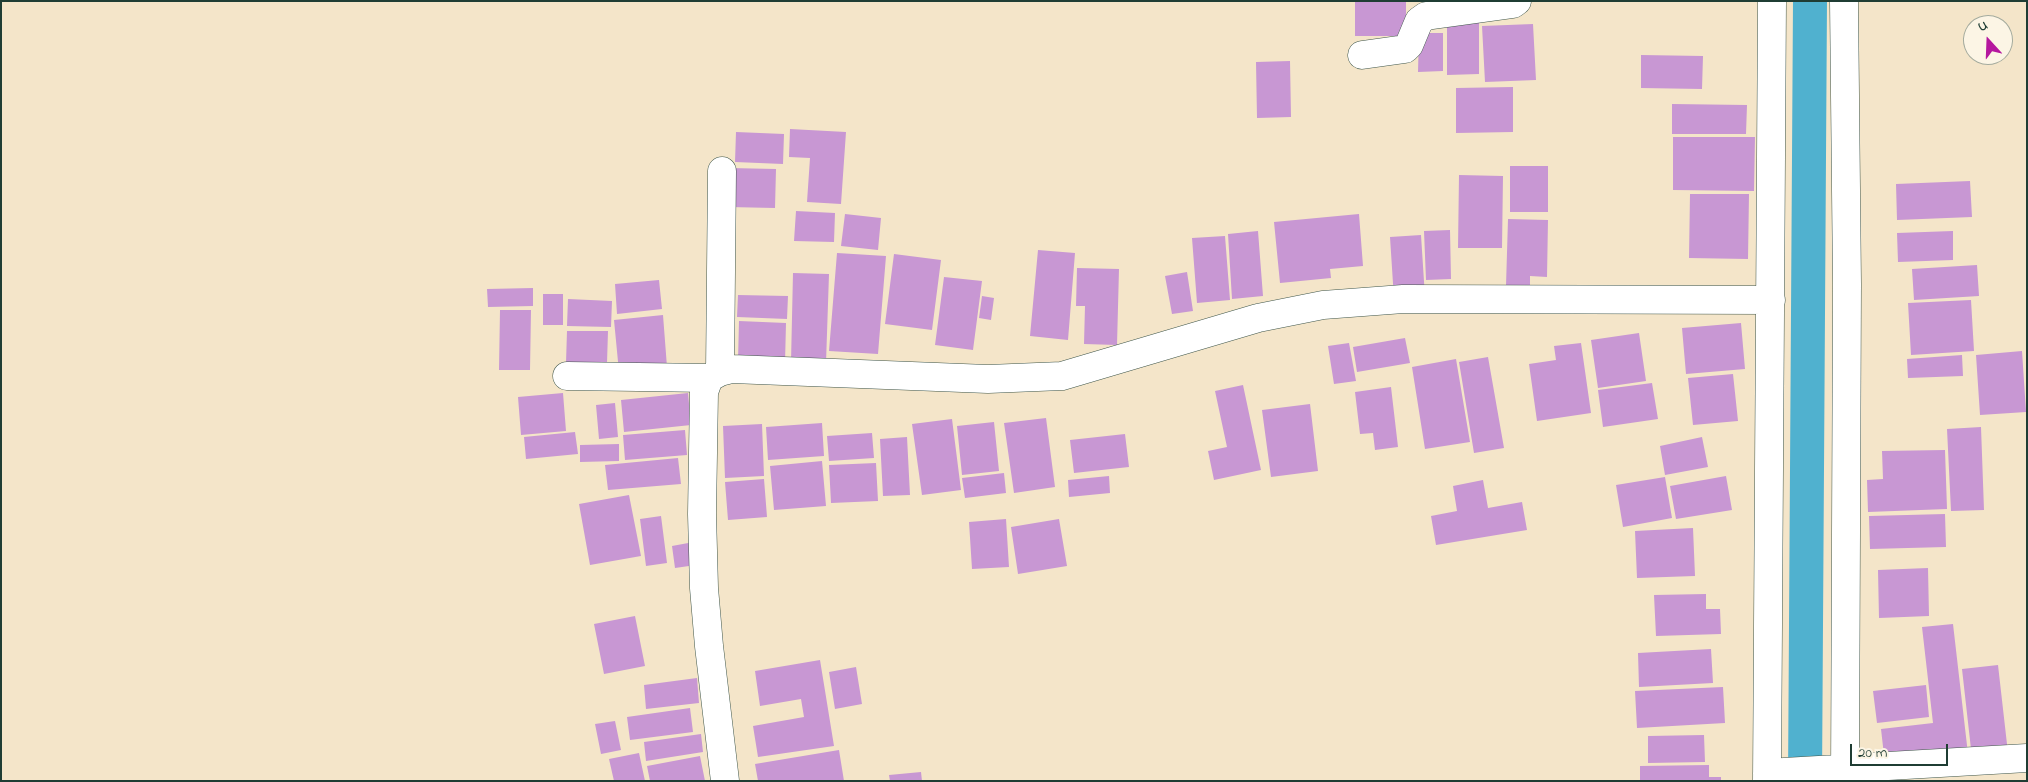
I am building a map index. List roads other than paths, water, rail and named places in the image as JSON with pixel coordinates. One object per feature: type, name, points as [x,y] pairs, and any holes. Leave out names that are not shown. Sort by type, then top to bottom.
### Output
[{"type":"street","points":[[1362,55],[1404,49],[1409,45],[1419,21],[1426,16],[1513,4],[1517,1]]},
{"type":"street","points":[[1772,1],[1767,775],[1844,772],[2027,758]]},
{"type":"street","points":[[1844,1],[1847,284],[1844,772]]},
{"type":"street","points":[[722,171],[715,375],[704,392],[702,514],[708,646],[725,781]]},
{"type":"street","points":[[566,376],[715,375],[732,369],[988,379],[1062,376],[1258,318],[1323,305],[1404,299],[1771,300]]},
{"type":"waterway","points":[[1805,781],[1810,1]]}]
